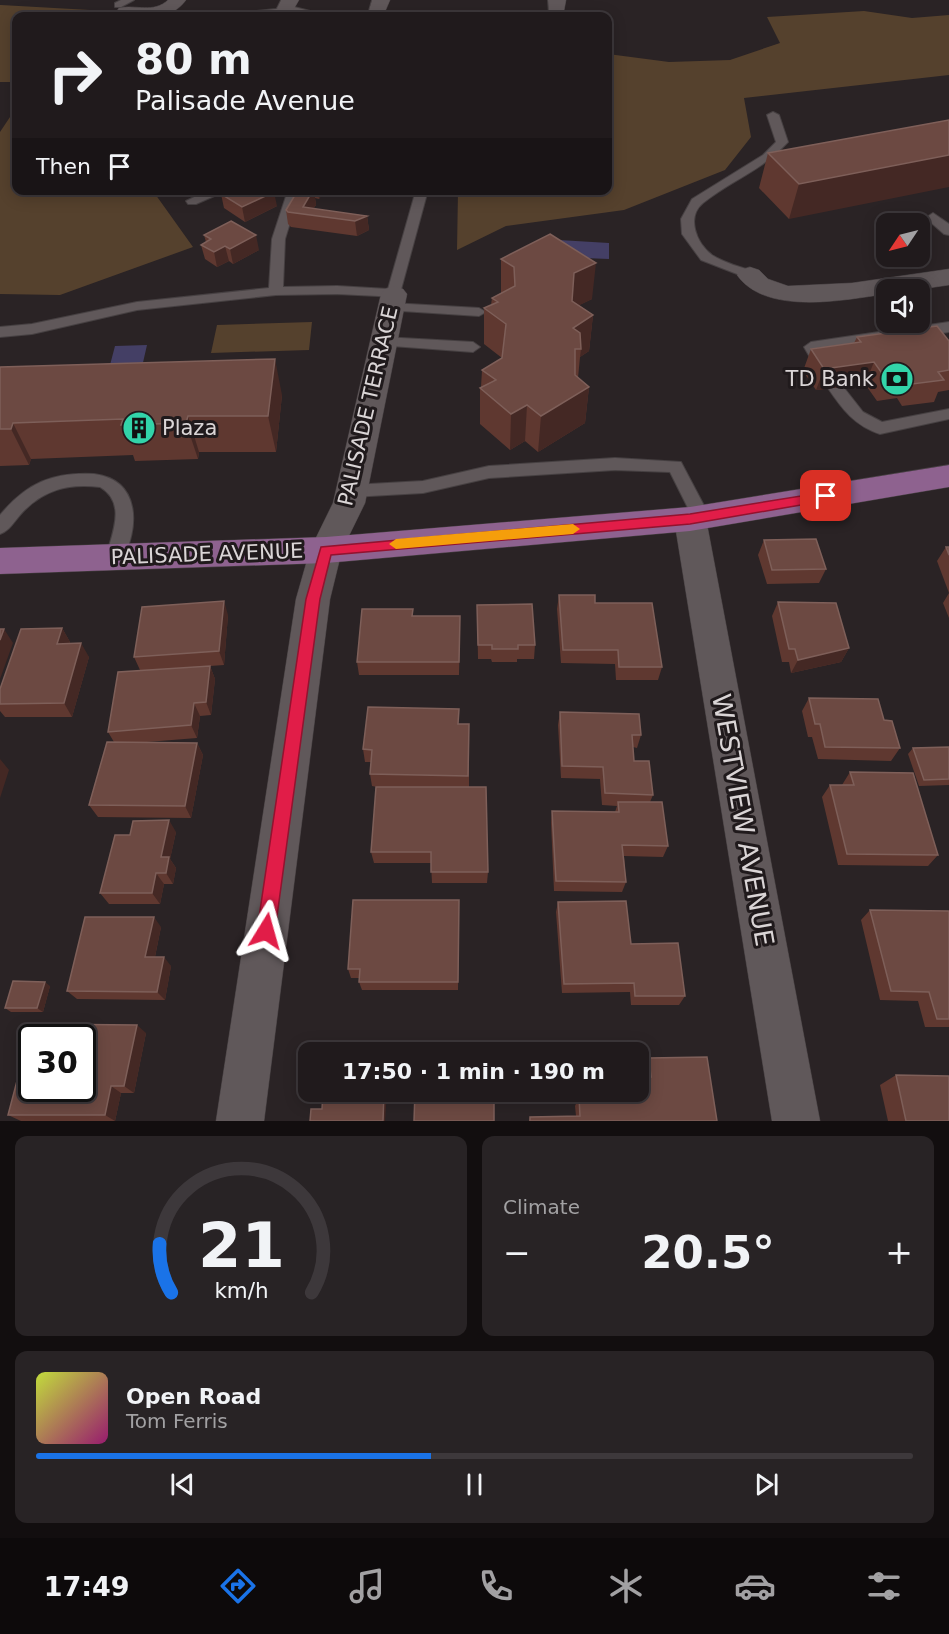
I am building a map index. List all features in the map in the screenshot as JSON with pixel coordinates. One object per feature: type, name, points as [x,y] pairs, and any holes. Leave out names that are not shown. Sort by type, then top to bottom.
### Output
[{"type":"main road","name":"PALISADE AVENUE","points":[[0,561],[326,550],[695,518],[949,476]]},
{"type":"street","points":[[165,12],[170,10],[177,0]]},
{"type":"street","points":[[124,6],[157,12]]},
{"type":"street","points":[[750,275],[759,284],[785,294],[852,291],[949,277]]},
{"type":"street","name":"PALISADE TERRACE","points":[[240,1121],[313,599],[326,550],[352,491],[392,300]]},
{"type":"street","name":"WESTVIEW AVENUE","points":[[695,518],[796,1121]]},
{"type":"lane","points":[[272,12],[288,4],[313,12]]},
{"type":"lane","points":[[750,275],[706,256],[689,234],[687,219],[696,202],[767,158],[782,142],[773,115]]},
{"type":"lane","points":[[192,201],[208,195]]},
{"type":"lane","points":[[276,291],[275,257],[280,222],[292,195]]},
{"type":"lane","points":[[392,300],[421,195]]},
{"type":"lane","points":[[933,217],[949,231]]},
{"type":"lane","points":[[0,332],[32,329],[137,306],[276,291],[337,290],[479,312]]},
{"type":"lane","points":[[823,368],[811,347],[949,327]]},
{"type":"lane","points":[[383,342],[473,347]]},
{"type":"lane","points":[[836,388],[857,416],[880,428],[949,414]]},
{"type":"lane","points":[[352,491],[423,487],[500,471],[615,464],[675,466],[695,518]]},
{"type":"lane","points":[[0,527],[21,503],[40,488],[59,482],[102,481],[112,487],[122,498],[125,515],[115,557]]},
{"type":"shaded area","points":[[0,5],[108,11],[12,12],[12,82],[0,82]]},
{"type":"shaded area","points":[[864,11],[912,18],[949,15],[949,75],[744,98],[751,137],[725,170],[624,210],[506,226],[457,250],[458,195],[612,195],[612,55],[669,62],[730,60],[780,43],[767,17]]},
{"type":"shaded area","points":[[12,114],[12,195],[156,195],[193,247],[60,295],[0,294],[0,132]]},
{"type":"shaded area","points":[[559,240],[609,243],[609,259],[558,257]]},
{"type":"shaded area","points":[[312,322],[309,350],[211,353],[217,325]]},
{"type":"shaded area","points":[[147,345],[139,380],[110,365],[115,346]]},
{"type":"building","points":[[949,120],[949,155],[799,184],[768,153]]},
{"type":"building","points":[[223,195],[268,195],[242,207]]},
{"type":"building","points":[[295,195],[310,195],[303,207],[367,216],[355,221],[286,210]]},
{"type":"building","points":[[231,221],[256,235],[230,249],[225,246],[214,252],[201,245],[211,239],[204,235]]},
{"type":"building","points":[[550,234],[596,263],[574,273],[572,301],[593,315],[573,328],[580,333],[581,349],[575,349],[575,375],[589,387],[541,416],[527,405],[511,414],[480,388],[496,380],[482,370],[502,358],[506,324],[484,308],[498,302],[492,298],[515,286],[514,267],[501,259]]},
{"type":"building","points":[[937,326],[949,341],[949,370],[938,372],[944,380],[912,384],[906,377],[886,379],[874,362],[824,369],[811,349],[861,342],[857,337],[886,333],[930,333],[930,327]]},
{"type":"building","points":[[275,359],[268,416],[188,416],[186,423],[121,425],[123,419],[13,423],[11,429],[0,429],[0,367]]},
{"type":"building","points":[[816,539],[826,569],[772,570],[764,540]]},
{"type":"building","points":[[559,595],[595,595],[595,603],[652,603],[662,667],[619,667],[618,650],[563,650]]},
{"type":"building","points":[[224,601],[219,651],[134,657],[142,607]]},
{"type":"building","points":[[778,602],[836,603],[849,648],[798,660],[795,649],[789,649]]},
{"type":"building","points":[[532,604],[535,645],[518,645],[518,649],[492,649],[492,645],[478,645],[477,605]]},
{"type":"building","points":[[362,609],[413,609],[412,616],[460,616],[459,662],[357,662]]},
{"type":"building","points":[[62,628],[57,644],[81,643],[64,703],[0,704],[0,689],[21,629]]},
{"type":"building","points":[[210,666],[206,702],[194,703],[191,725],[108,732],[118,672]]},
{"type":"building","points":[[809,698],[878,699],[884,720],[892,721],[900,748],[825,747],[820,724],[815,724]]},
{"type":"building","points":[[368,707],[459,709],[458,724],[469,724],[468,776],[370,774],[372,750],[363,749]]},
{"type":"building","points":[[560,712],[639,714],[641,735],[632,735],[634,761],[649,761],[653,795],[605,793],[603,767],[562,766]]},
{"type":"building","points":[[107,742],[197,743],[185,806],[89,805]]},
{"type":"building","points":[[949,747],[949,779],[924,780],[913,748]]},
{"type":"building","points":[[850,772],[913,773],[938,855],[847,854],[830,785],[854,785]]},
{"type":"building","points":[[376,787],[486,787],[488,872],[431,872],[431,852],[371,852]]},
{"type":"building","points":[[618,802],[662,802],[668,846],[622,845],[626,882],[556,881],[552,811],[619,812]]},
{"type":"building","points":[[169,820],[161,857],[169,857],[166,873],[156,873],[152,893],[100,893],[115,835],[130,835],[133,821]]},
{"type":"building","points":[[353,900],[459,900],[458,982],[359,982],[360,969],[348,969]]},
{"type":"building","points":[[626,901],[631,944],[678,943],[685,996],[635,996],[634,983],[564,984],[558,902]]},
{"type":"building","points":[[870,910],[949,911],[949,1019],[937,1019],[929,992],[891,991]]},
{"type":"building","points":[[85,917],[154,917],[145,957],[164,957],[157,992],[67,991]]},
{"type":"building","points":[[13,981],[45,982],[37,1008],[5,1008]]},
{"type":"building","points":[[96,1025],[137,1025],[124,1086],[111,1086],[105,1115],[8,1115],[18,1077],[18,1102],[96,1102]]},
{"type":"building","points":[[707,1057],[717,1121],[530,1121],[530,1117],[580,1116],[579,1102],[649,1102],[649,1077],[651,1077],[649,1058]]},
{"type":"building","points":[[896,1075],[949,1076],[949,1121],[906,1121]]},
{"type":"building","points":[[322,1102],[384,1102],[383,1121],[310,1121],[311,1109],[322,1109]]},
{"type":"building","points":[[415,1102],[494,1102],[494,1121],[414,1121]]},
{"type":"slow traffic","points":[[396,544],[573,529]]},
{"type":"place","name":"TD Bank","points":[[897,379]]},
{"type":"place","name":"Plaza","points":[[139,428]]},
{"type":"route","points":[[266,931],[313,599],[326,550],[690,519],[826,496]]}]
